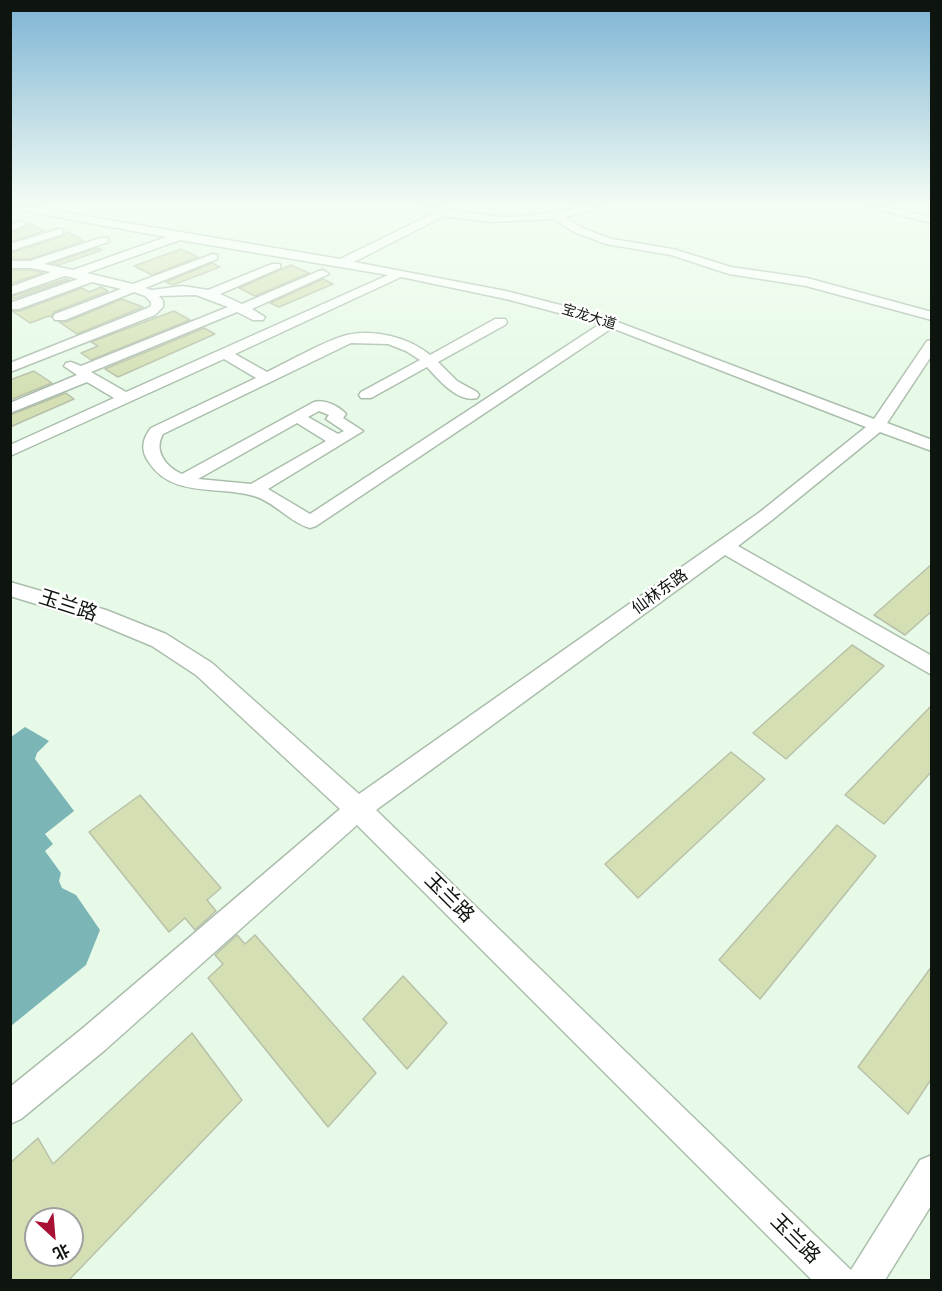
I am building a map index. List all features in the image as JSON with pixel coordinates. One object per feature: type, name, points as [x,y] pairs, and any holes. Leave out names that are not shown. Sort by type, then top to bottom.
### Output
[{"type":"street","points":[[10,368],[49,354],[157,307],[157,301],[150,294],[45,267]]},
{"type":"street","points":[[10,291],[86,267]]},
{"type":"street","points":[[187,267],[133,288],[65,320],[150,294],[186,290],[211,293],[258,317]]},
{"type":"street","points":[[211,293],[273,267]]},
{"type":"street","name":"宝龙大道","points":[[367,267],[495,292],[577,312],[932,446]]},
{"type":"street","points":[[720,267],[807,282],[932,316]]},
{"type":"street","points":[[10,451],[401,273]]},
{"type":"street","points":[[10,409],[84,374],[323,274]]},
{"type":"street","points":[[14,306],[92,278]]},
{"type":"street","points":[[366,395],[500,322]]},
{"type":"street","points":[[472,395],[450,384],[419,353],[400,344],[361,336],[332,345],[167,424],[152,436],[152,454],[158,464],[183,480],[202,485],[253,490],[270,495],[310,522],[610,323]]},
{"type":"street","name":"仙林东路","points":[[10,1108],[103,1031],[358,809],[766,516],[878,425],[932,344]]},
{"type":"street","points":[[49,354],[127,399]]},
{"type":"street","points":[[226,354],[265,377]]},
{"type":"street","points":[[183,480],[319,405],[338,414],[334,419],[337,422],[355,431],[253,490]]},
{"type":"street","points":[[297,417],[338,441]]},
{"type":"street","points":[[724,546],[932,667]]},
{"type":"street","name":"玉兰路","points":[[10,589],[99,615],[159,640],[204,669],[358,809],[837,1281]]},
{"type":"street","points":[[865,1281],[932,1172]]},
{"type":"water","points":[[25,727],[49,741],[37,753],[35,759],[74,811],[45,834],[53,844],[45,851],[61,873],[59,881],[62,888],[76,895],[100,930],[86,965],[11,1026],[11,737]]},
{"type":"building","points":[[136,267],[172,267],[152,275]]},
{"type":"building","points":[[202,267],[219,267],[173,285],[166,282]]},
{"type":"building","points":[[286,267],[296,267],[309,273],[255,296],[239,288]]},
{"type":"building","points":[[10,270],[31,270],[43,273],[10,284]]},
{"type":"building","points":[[323,279],[333,284],[279,307],[270,303]]},
{"type":"building","points":[[69,280],[10,300],[10,297]]},
{"type":"building","points":[[101,287],[108,291],[54,312],[51,317],[30,323],[12,311],[20,311],[82,288],[89,292]]},
{"type":"building","points":[[122,299],[143,307],[77,334],[59,322],[66,322]]},
{"type":"building","points":[[174,311],[190,320],[91,360],[81,353],[98,346],[91,342]]},
{"type":"building","points":[[204,328],[215,334],[118,377],[105,369]]},
{"type":"building","points":[[34,371],[52,383],[10,400],[10,380]]},
{"type":"building","points":[[66,393],[74,399],[10,427],[10,415]]},
{"type":"building","points":[[932,564],[932,611],[905,635],[874,615]]},
{"type":"building","points":[[852,645],[884,666],[786,759],[753,733]]},
{"type":"building","points":[[932,705],[932,771],[884,824],[845,795]]},
{"type":"building","points":[[731,752],[765,779],[638,898],[605,864]]},
{"type":"building","points":[[140,795],[221,888],[207,900],[216,911],[195,930],[185,918],[169,932],[89,832]]},
{"type":"building","points":[[837,825],[876,856],[760,999],[719,960]]},
{"type":"building","points":[[237,935],[245,944],[255,935],[376,1073],[328,1127],[208,978],[223,964],[215,955]]},
{"type":"building","points":[[932,966],[932,1078],[908,1114],[858,1067]]},
{"type":"building","points":[[403,976],[447,1023],[407,1069],[363,1019]]},
{"type":"building","points":[[192,1033],[242,1100],[84,1264],[84,1207],[24,1207],[24,1267],[81,1267],[68,1281],[10,1281],[10,1163],[38,1138],[53,1164]]}]
